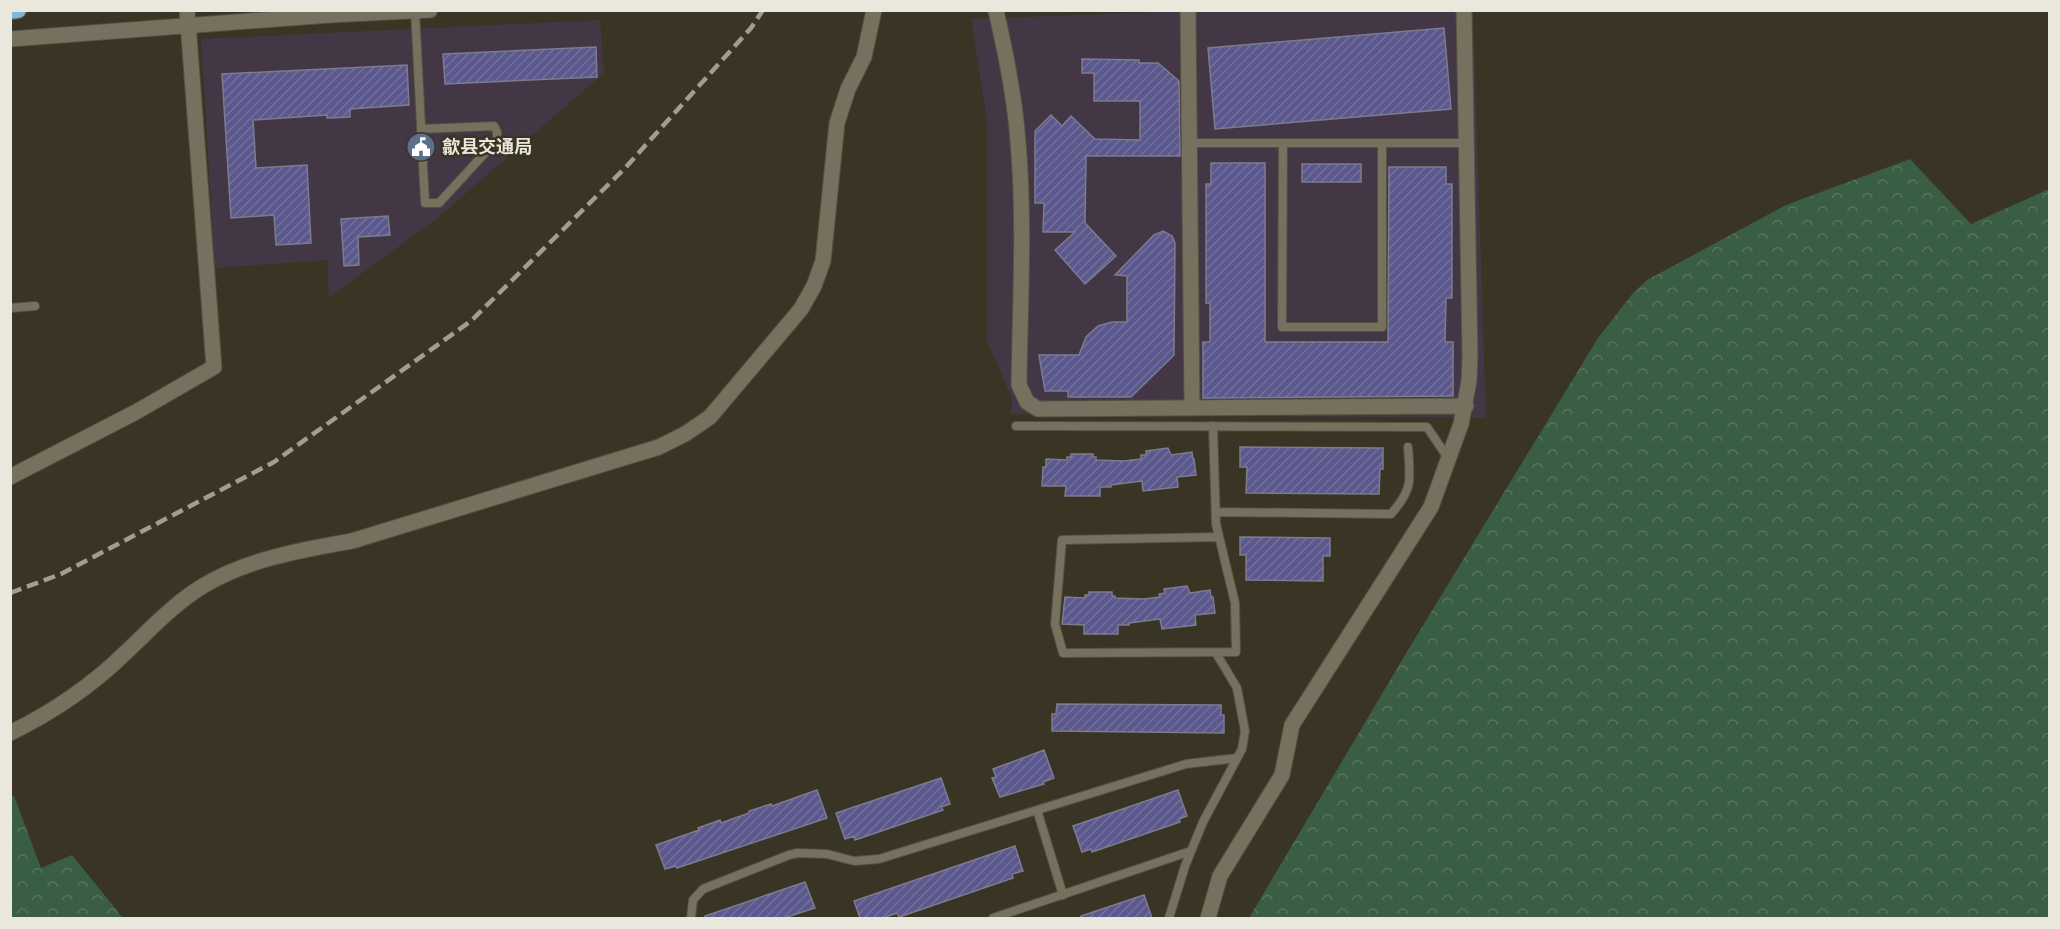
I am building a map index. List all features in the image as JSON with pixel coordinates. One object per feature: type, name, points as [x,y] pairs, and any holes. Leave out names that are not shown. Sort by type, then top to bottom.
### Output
[{"type":"highway","points":[[10,11],[18,10]]},
{"type":"street","points":[[10,39],[188,18],[430,10]]},
{"type":"street","points":[[10,733],[34,722],[80,690],[123,656],[173,608],[201,587],[232,571],[299,551],[352,541],[659,447],[710,417],[801,309],[819,274],[823,261],[837,123],[845,98],[864,57],[874,10]]},
{"type":"street","points":[[1188,10],[1192,408]]},
{"type":"street","points":[[1208,918],[1220,876],[1282,775],[1292,725],[1431,507],[1461,424],[1466,406],[1470,356],[1464,10]]},
{"type":"street","points":[[996,11],[1009,66],[1018,143],[1021,188],[1019,385],[1028,402],[1038,409],[1466,406]]},
{"type":"street","points":[[10,477],[118,422],[214,367],[188,18]]},
{"type":"lane","points":[[415,11],[421,129],[425,202],[439,203],[497,140],[494,126],[421,129]]},
{"type":"lane","points":[[1189,143],[1467,143]]},
{"type":"lane","points":[[1283,143],[1282,327],[1382,327],[1382,143]]},
{"type":"lane","points":[[10,308],[35,306]]},
{"type":"lane","points":[[1016,426],[1427,427],[1449,460]]},
{"type":"lane","points":[[1214,426],[1216,512],[1219,537],[1235,603],[1236,652],[1063,653],[1055,624],[1062,540],[1219,537]]},
{"type":"lane","points":[[1216,512],[1391,514],[1411,483],[1408,447]]},
{"type":"lane","points":[[1169,918],[1191,851],[1215,797],[1242,749],[1245,731],[1237,688],[1216,653]]},
{"type":"lane","points":[[691,918],[693,900],[703,889],[789,855],[817,853],[854,861],[871,861],[1186,764],[1237,758]]},
{"type":"lane","points":[[1037,810],[1063,894]]},
{"type":"lane","points":[[993,918],[1191,851]]},
{"type":"shaded area","points":[[1215,10],[1473,11],[1486,418],[1011,414],[1012,398],[987,341],[987,119],[971,19]]},
{"type":"shaded area","name":"歙县交通局","points":[[600,20],[604,73],[434,221],[329,297],[327,260],[215,268],[201,39]]},
{"type":"green space","points":[[1910,159],[1971,224],[2049,189],[2049,918],[1249,918],[1405,655],[1598,338],[1633,293],[1647,280],[1786,205]]},
{"type":"green space","points":[[11,796],[14,796],[41,868],[72,855],[123,918],[11,918]]},
{"type":"building","points":[[1444,28],[1451,109],[1215,129],[1208,48]]},
{"type":"building","points":[[596,47],[597,77],[445,84],[443,54]]},
{"type":"building","points":[[1082,59],[1139,60],[1139,63],[1158,63],[1179,81],[1180,156],[1086,156],[1085,223],[1116,256],[1085,284],[1055,250],[1075,232],[1043,232],[1044,203],[1035,203],[1035,131],[1051,115],[1062,126],[1071,116],[1095,139],[1140,140],[1140,101],[1094,101],[1094,73],[1082,73]]},
{"type":"building","points":[[407,65],[409,105],[350,109],[350,117],[327,118],[327,115],[253,120],[256,168],[307,165],[311,243],[276,245],[274,215],[231,218],[222,74]]},
{"type":"building","points":[[1211,163],[1265,163],[1265,342],[1388,342],[1389,167],[1446,167],[1446,184],[1452,184],[1452,298],[1446,298],[1445,342],[1453,342],[1453,396],[1203,398],[1203,342],[1210,342],[1210,303],[1206,303],[1206,184],[1211,184]]},
{"type":"building","points":[[1302,164],[1361,164],[1361,182],[1302,182]]},
{"type":"building","points":[[388,216],[390,235],[358,237],[359,265],[344,266],[341,219]]},
{"type":"building","points":[[1163,231],[1172,236],[1175,243],[1174,355],[1131,397],[1068,397],[1068,391],[1045,391],[1039,355],[1079,355],[1086,337],[1098,326],[1112,322],[1127,322],[1127,276],[1115,275],[1154,235]]},
{"type":"building","points":[[1240,447],[1383,448],[1383,469],[1380,469],[1379,494],[1246,493],[1247,467],[1240,467]]},
{"type":"building","points":[[1168,448],[1171,455],[1192,452],[1194,459],[1196,475],[1177,477],[1178,487],[1143,491],[1142,481],[1100,487],[1100,496],[1065,496],[1066,486],[1042,486],[1046,459],[1067,460],[1071,454],[1093,454],[1096,460],[1124,461],[1141,459],[1141,455],[1146,455],[1146,451]]},
{"type":"building","points":[[1240,537],[1330,538],[1330,556],[1323,556],[1323,581],[1246,580],[1246,555],[1240,555]]},
{"type":"building","points":[[1187,586],[1190,593],[1210,590],[1211,597],[1213,597],[1215,613],[1195,615],[1196,625],[1162,629],[1160,619],[1118,625],[1118,634],[1084,634],[1084,625],[1062,624],[1065,597],[1085,598],[1089,592],[1112,592],[1115,598],[1143,599],[1160,597],[1159,594],[1165,593],[1164,589]]},
{"type":"building","points":[[1057,704],[1221,705],[1221,715],[1224,715],[1224,733],[1052,731],[1052,714],[1056,714]]},
{"type":"building","points":[[1044,750],[1054,778],[1043,782],[1044,784],[1000,797],[992,778],[996,777],[993,769]]},
{"type":"building","points":[[941,778],[950,804],[941,807],[943,810],[855,840],[854,836],[845,839],[836,813]]},
{"type":"building","points":[[817,790],[827,818],[677,868],[676,866],[665,869],[656,845],[720,820],[721,823],[749,813],[749,811],[771,804],[772,806]]},
{"type":"building","points":[[1178,790],[1187,816],[1179,819],[1180,822],[1092,852],[1091,849],[1082,852],[1073,826]]},
{"type":"building","points":[[1015,846],[1023,871],[1012,874],[1013,878],[899,917],[897,913],[883,918],[860,918],[854,901]]},
{"type":"building","points":[[805,882],[815,908],[784,918],[705,918],[705,916]]},
{"type":"building","points":[[1144,895],[1152,918],[1081,918],[1081,916]]},
{"type":"railway","points":[[10,593],[61,574],[274,462],[471,321],[626,167],[751,28],[763,10]]},
{"type":"place","name":"歙县交通局","points":[[421,147]]}]
